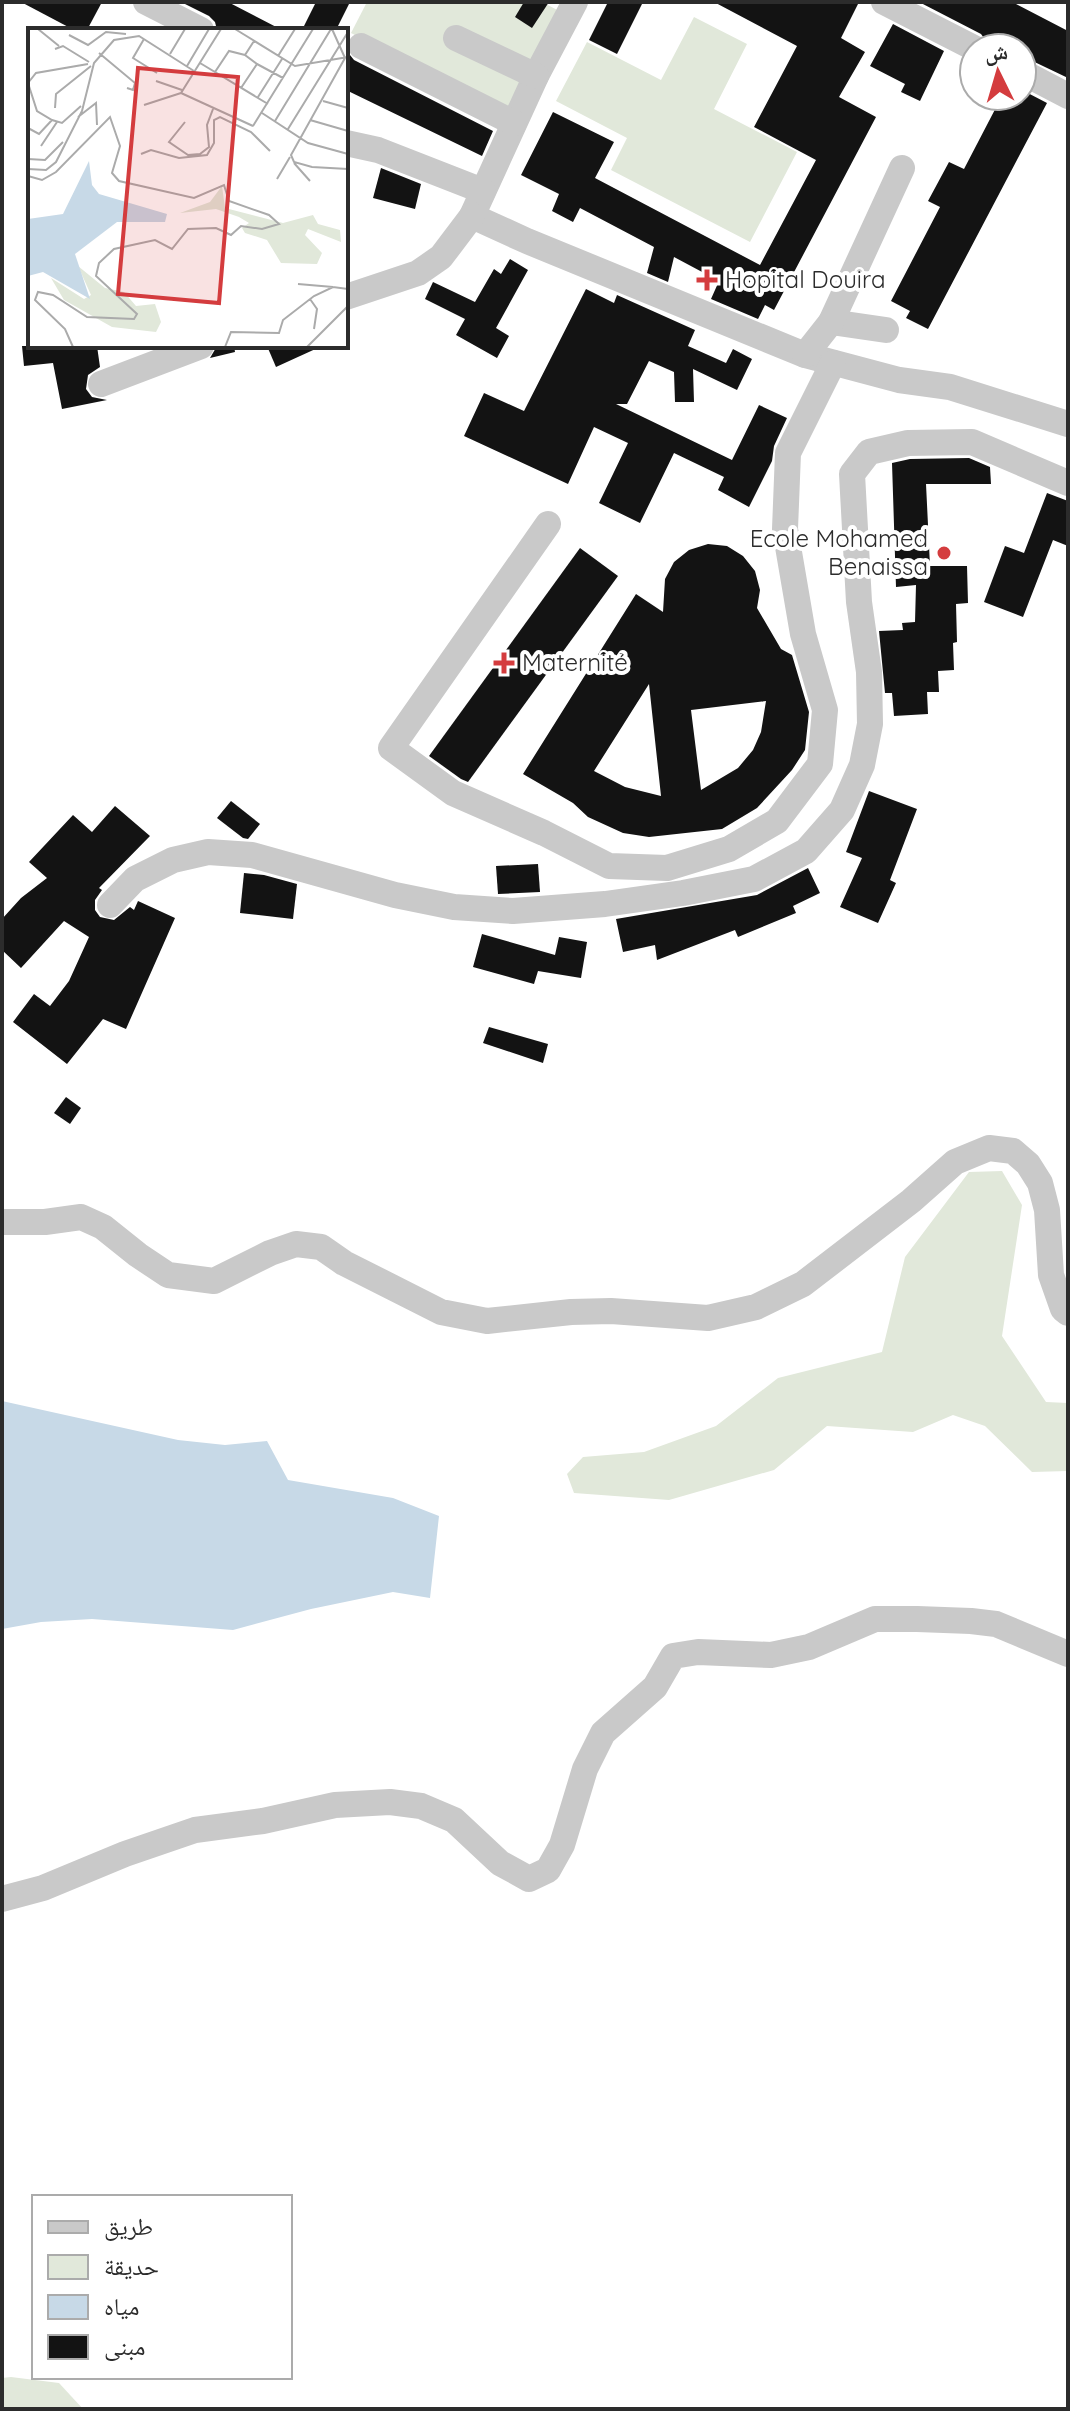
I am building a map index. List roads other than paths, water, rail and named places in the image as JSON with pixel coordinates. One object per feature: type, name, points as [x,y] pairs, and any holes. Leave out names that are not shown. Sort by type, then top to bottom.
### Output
[{"type":"street","points":[[146,2],[197,28]]},
{"type":"street","points":[[348,296],[418,273],[441,257],[472,216],[536,76],[575,2]]},
{"type":"street","points":[[884,2],[958,40]]},
{"type":"street","points":[[456,38],[536,76]]},
{"type":"street","points":[[361,46],[514,123]]},
{"type":"street","points":[[1038,80],[1068,96]]},
{"type":"street","points":[[348,143],[378,150],[483,191]]},
{"type":"street","points":[[805,355],[831,322],[902,168]]},
{"type":"street","points":[[472,216],[805,355],[899,380],[950,387],[1068,424]]},
{"type":"street","points":[[831,322],[886,330]]},
{"type":"street","points":[[101,384],[196,348]]},
{"type":"street","points":[[548,524],[391,748],[453,793],[609,866],[667,868],[729,849],[777,821],[820,764],[825,710],[803,634],[785,529],[788,453],[833,363]]},
{"type":"street","points":[[110,905],[135,879],[173,860],[208,852],[252,855],[368,888],[454,907],[513,911],[605,904],[754,879],[806,851],[842,810],[862,765],[870,724],[869,672],[859,602],[852,474],[869,452],[908,443],[972,442],[1068,483]]},
{"type":"street","points":[[2,1222],[45,1222],[81,1217],[103,1227],[168,1275],[214,1281],[270,1253],[296,1244],[321,1247],[344,1263],[441,1312],[487,1321],[611,1311],[708,1318],[756,1307],[803,1284],[911,1201],[955,1162],[989,1148],[1013,1151],[1028,1164],[1040,1183],[1047,1210],[1051,1275],[1063,1309],[1068,1313]]},
{"type":"street","points":[[2,1899],[43,1888],[125,1854],[195,1830],[263,1821],[335,1805],[390,1802],[421,1806],[454,1820],[500,1863],[529,1879],[548,1870],[562,1845],[585,1769],[603,1733],[655,1687],[673,1656],[698,1652],[771,1655],[809,1647],[875,1619],[996,1624],[1068,1654]]},
{"type":"water","points":[[2,1401],[178,1440],[225,1445],[267,1441],[288,1480],[393,1498],[439,1516],[430,1598],[393,1592],[311,1609],[233,1630],[92,1619],[41,1622],[2,1629]]},
{"type":"place","name":"Hopital Douira","points":[[707,280]]},
{"type":"place","name":"Ecole Mohamed Benaissa","points":[[944,553]]},
{"type":"place","name":"Maternité","points":[[504,663]]}]
